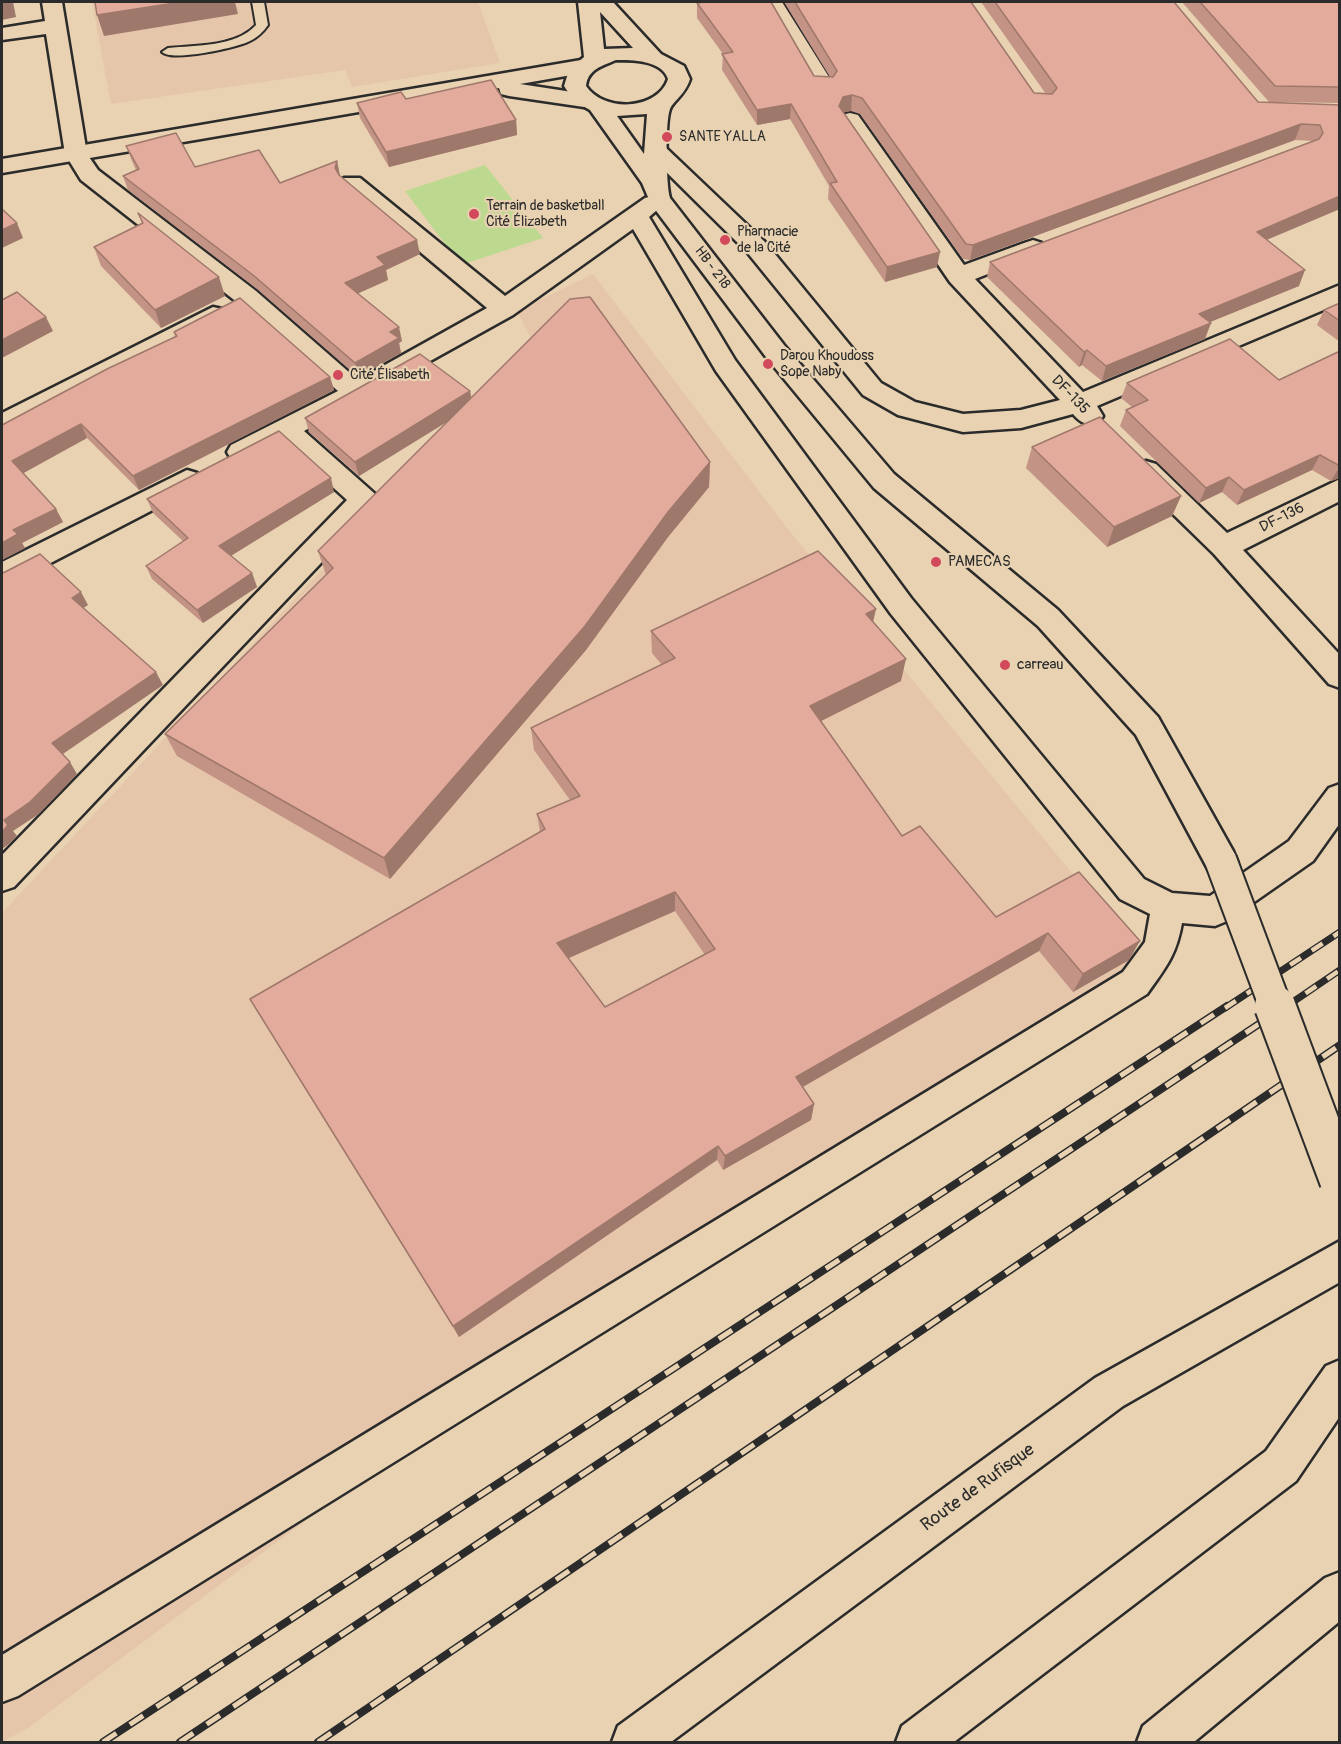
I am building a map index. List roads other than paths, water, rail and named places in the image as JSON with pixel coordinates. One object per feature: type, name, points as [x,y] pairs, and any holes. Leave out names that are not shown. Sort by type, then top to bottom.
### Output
[{"type":"street","points":[[52,2],[76,154],[89,175],[113,196],[248,297],[356,393]]},
{"type":"street","points":[[588,2],[588,63],[574,78],[576,90],[592,104]]},
{"type":"street","points":[[602,2],[652,56]]},
{"type":"street","points":[[772,2],[823,85]]},
{"type":"street","points":[[2,34],[56,26]]},
{"type":"street","points":[[2,166],[483,86],[588,63],[613,53],[633,52],[652,56],[668,63],[677,73],[678,85],[672,96],[659,105],[640,111],[620,111],[592,104],[483,86]]},
{"type":"street","name":"HB - 218","points":[[592,104],[650,199],[884,481],[1048,618],[1147,726],[1221,861],[1340,1180]]},
{"type":"street","points":[[659,105],[650,199],[725,365],[901,606],[1132,889],[1168,907],[1215,911],[1300,851],[1340,798]]},
{"type":"street","name":"DF-135","points":[[850,120],[959,276],[1078,404],[1224,547],[1340,676]]},
{"type":"street","points":[[656,152],[756,247],[872,389],[907,409],[963,423],[1021,419],[1078,404],[1340,293]]},
{"type":"street","points":[[352,183],[504,309]]},
{"type":"street","points":[[2,575],[356,393],[504,309],[650,199]]},
{"type":"street","points":[[959,276],[1059,238]]},
{"type":"street","points":[[2,424],[248,297]]},
{"type":"street","points":[[2,877],[364,500],[285,429]]},
{"type":"street","name":"DF-136","points":[[1224,547],[1340,489]]},
{"type":"street","points":[[2,1680],[1135,983],[1161,947],[1168,907]]},
{"type":"street","name":"Route de Rufisque","points":[[634,1743],[1109,1392],[1340,1260]]},
{"type":"street","points":[[918,1743],[1281,1466],[1340,1380]]},
{"type":"street","points":[[1159,1743],[1340,1593]]},
{"type":"lane","points":[[168,52],[233,43],[254,36],[262,25],[258,2]]},
{"type":"railway","points":[[1225,1008],[1340,932]]},
{"type":"railway","points":[[1284,1008],[1340,970]]},
{"type":"railway","points":[[103,1742],[1227,1006]]},
{"type":"railway","points":[[180,1742],[1286,1006]]},
{"type":"railway","points":[[318,1742],[1340,1045]]},
{"type":"place","name":"SANTE YALLA","points":[[667,137]]},
{"type":"place","name":"Terrain de basketball Cité Élizabeth","points":[[474,214]]},
{"type":"place","name":"Pharmacie de la Cité","points":[[725,240]]},
{"type":"place","name":"Darou Khoudoss Sope Naby","points":[[768,364]]},
{"type":"place","name":"Cité Élisabeth","points":[[338,375]]},
{"type":"place","name":"PAMECAS","points":[[936,562]]},
{"type":"place","name":"carreau","points":[[1005,665]]}]
